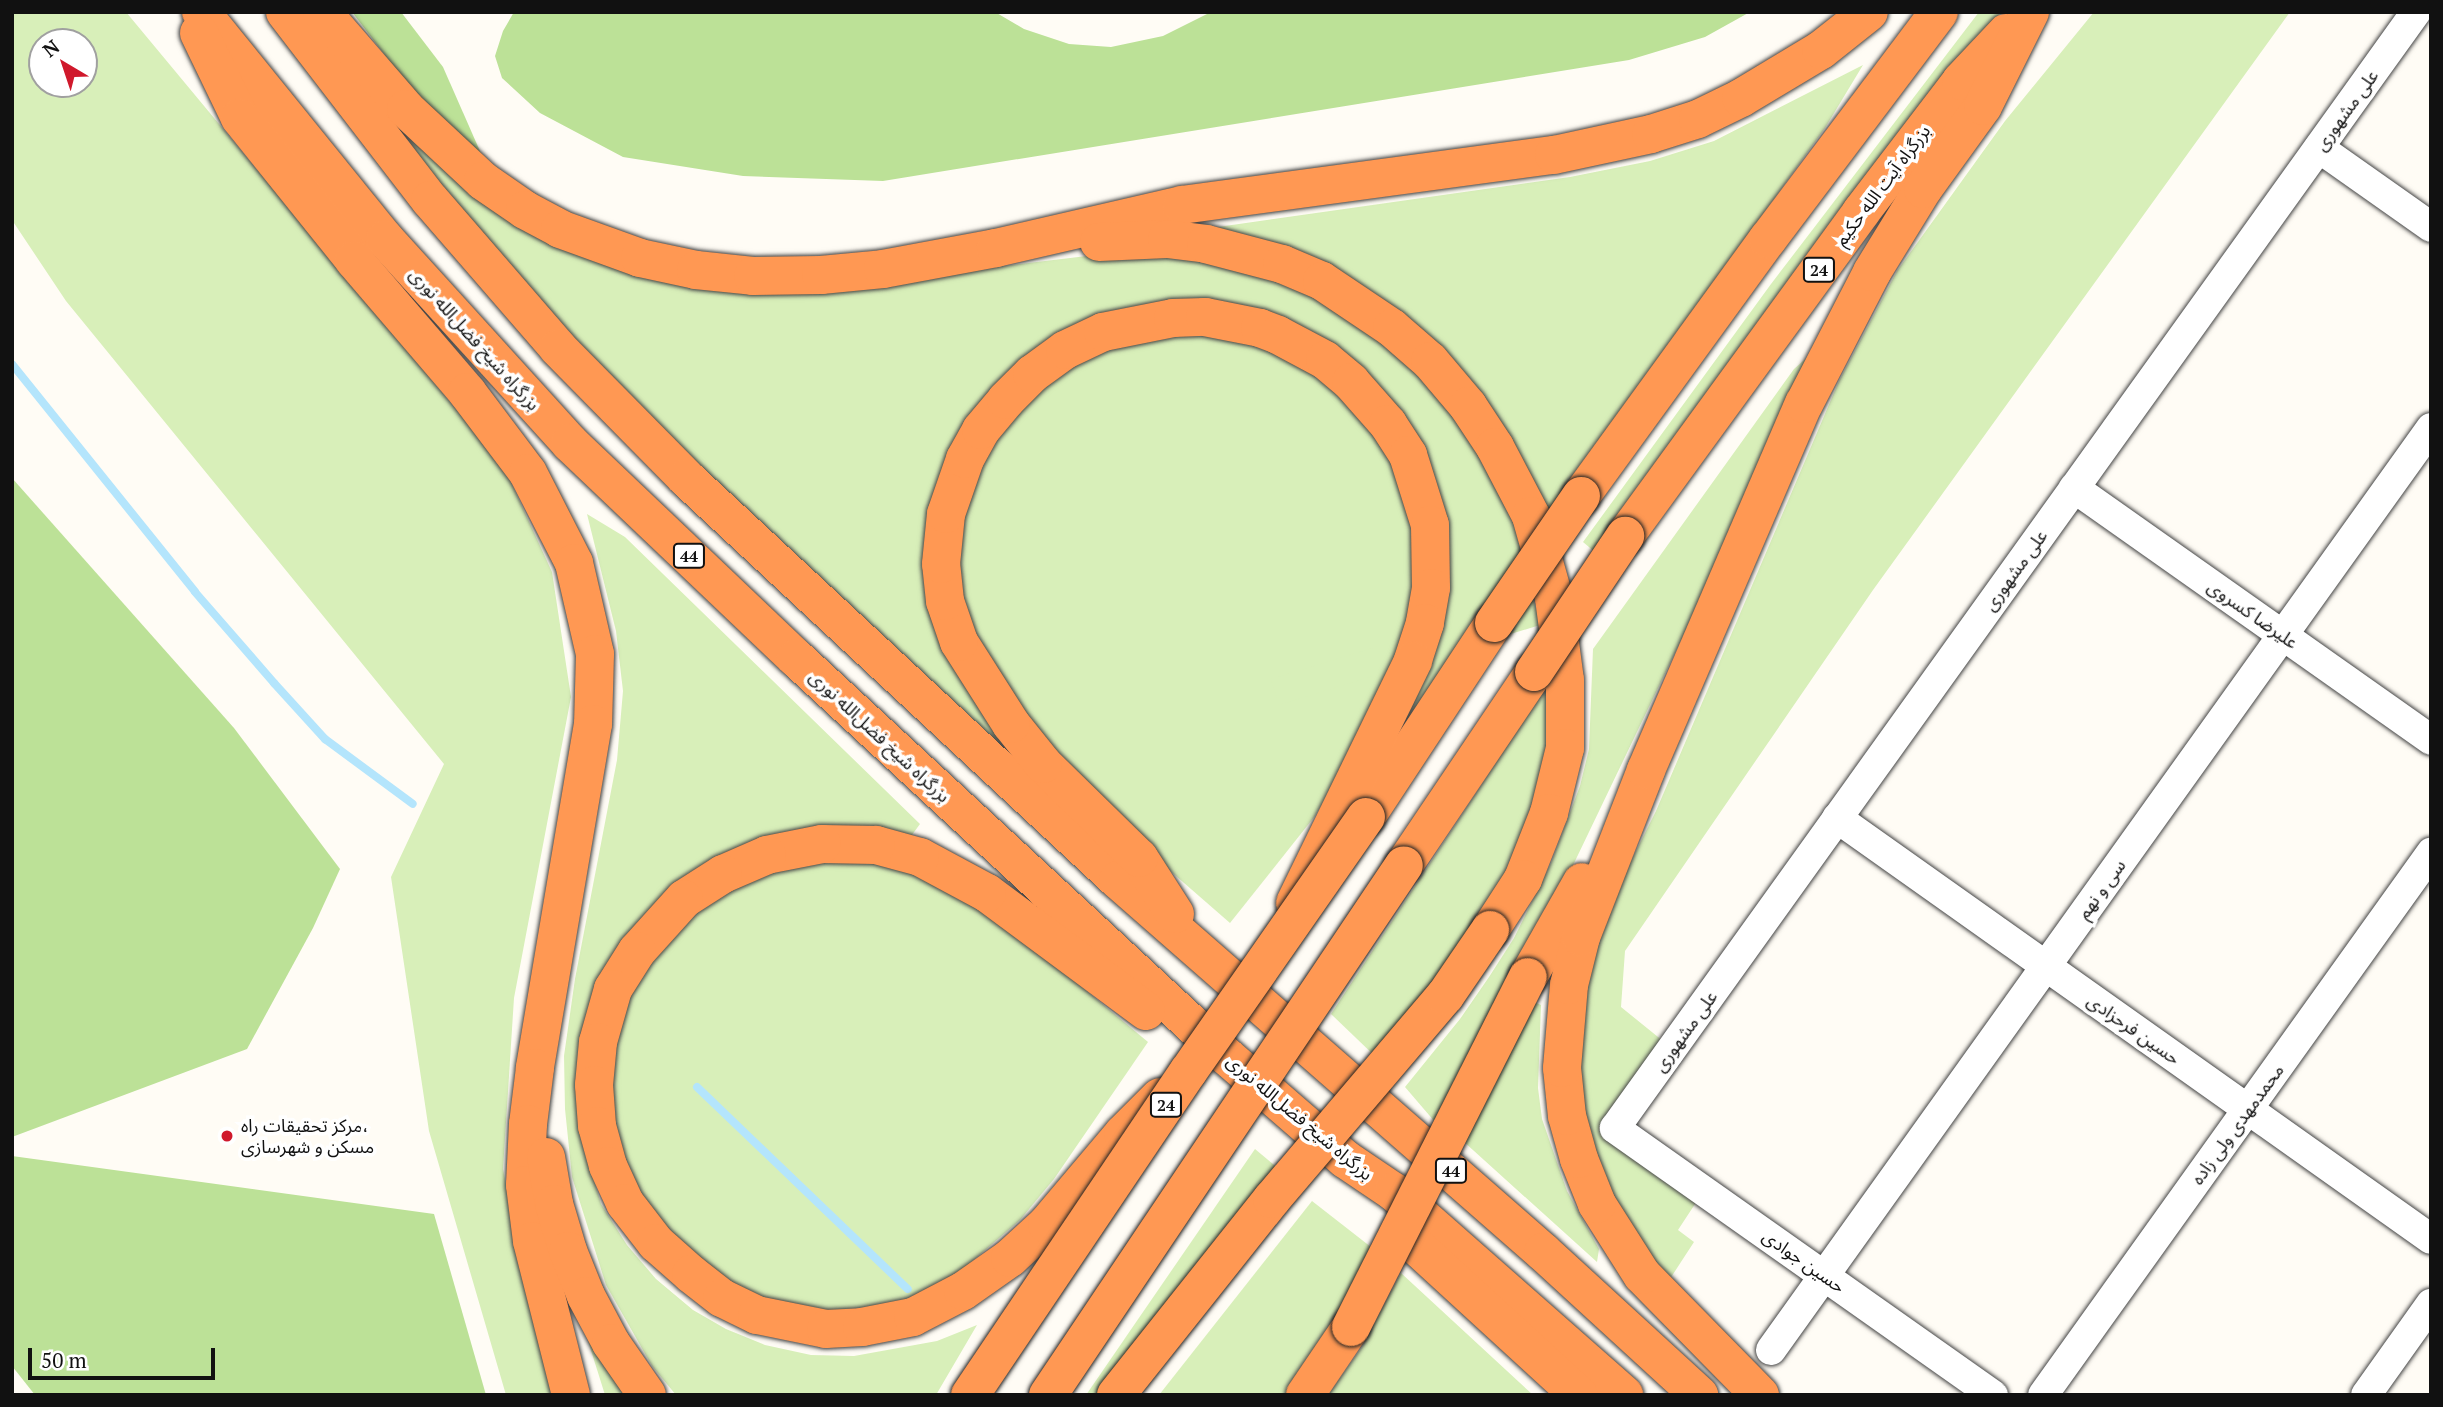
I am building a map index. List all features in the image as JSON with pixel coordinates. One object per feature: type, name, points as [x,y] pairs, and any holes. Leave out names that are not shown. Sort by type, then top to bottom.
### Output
[{"type":"highway","points":[[188,12],[240,118],[354,260],[467,392],[513,453],[547,505],[574,563],[594,654],[593,724],[535,1068],[528,1124],[525,1185],[532,1241],[572,1395]]},
{"type":"highway","name":"بزرگراه شیخ فضل‌الله نوری","points":[[201,12],[385,239],[570,443],[786,649],[1225,1055],[1345,1159],[1394,1192],[1623,1395]]},
{"type":"highway","name":"44","points":[[285,12],[430,200],[558,348],[686,478],[1118,880],[1543,1252],[1699,1395]]},
{"type":"highway","points":[[322,12],[406,109],[483,181],[525,210],[599,245],[696,270],[753,276],[821,275],[883,269],[996,248],[1182,205],[1554,155],[1651,134],[1698,119],[1741,98],[1821,50],[1870,12]]},
{"type":"highway","name":"24","points":[[970,1395],[1188,1072],[1278,947],[1581,496],[1768,239],[1939,12]]},
{"type":"highway","name":"بزرگراه آیت الله حکیم","points":[[1048,1395],[1625,536],[1861,212],[1961,81],[2025,12]]},
{"type":"highway","points":[[1760,1395],[1642,1275],[1597,1204],[1579,1159],[1567,1116],[1562,1068],[1563,1031],[1569,985],[1581,937],[1646,769],[1804,404],[1834,342],[1923,189],[1983,106],[2030,12]]},
{"type":"highway","points":[[996,248],[1167,239],[1240,250],[1322,281],[1392,328],[1430,361],[1468,405],[1495,447],[1531,516],[1554,598],[1565,680],[1565,748],[1549,813],[1523,879],[1444,996],[1272,1199],[1116,1395]]},
{"type":"highway","points":[[1199,951],[1139,858],[1044,764],[1011,724],[959,642],[946,601],[941,564],[946,514],[965,459],[981,430],[1006,400],[1032,374],[1065,350],[1103,332],[1173,318],[1205,317],[1260,328],[1300,346],[1342,375],[1374,406],[1408,455],[1430,525],[1431,587],[1425,623],[1413,661],[1307,873],[1278,947]]},
{"type":"highway","points":[[1305,1395],[1351,1327],[1528,977],[1646,769]]},
{"type":"highway","points":[[1188,1072],[1123,1134],[1047,1224],[1010,1258],[963,1291],[912,1317],[862,1327],[826,1329],[757,1315],[722,1298],[656,1243],[625,1203],[608,1166],[597,1126],[594,1085],[598,1042],[614,989],[636,951],[662,921],[684,900],[723,874],[767,855],[822,844],[876,845],[920,857],[957,876],[987,893],[1162,1023],[1225,1055]]},
{"type":"highway","points":[[535,1068],[548,1174],[568,1251],[611,1343],[647,1395]]},
{"type":"highway","points":[[1345,1159],[1379,1210],[1477,1305],[1579,1395]]},
{"type":"street","name":"علی مشهوری","points":[[1615,1128],[2416,12]]},
{"type":"street","points":[[2319,148],[2431,227]]},
{"type":"street","name":"سی و نهم","points":[[1771,1350],[2431,428]]},
{"type":"street","name":"علیرضا کسروی","points":[[2074,488],[2431,740]]},
{"type":"street","name":"حسین فرحزادی","points":[[1837,818],[2431,1239]]},
{"type":"street","name":"محمدمهدی ولی زاده","points":[[2043,1395],[2431,853]]},
{"type":"street","name":"حسین جوادی","points":[[1615,1128],[1993,1395]]},
{"type":"street","points":[[2366,1395],[2431,1304]]},
{"type":"green space","points":[[12,12],[126,12],[504,467],[552,572],[571,697],[514,998],[503,1169],[535,1330],[557,1395],[506,1395],[429,1131],[391,877],[444,764],[66,301],[12,220]]},
{"type":"green space","points":[[305,12],[534,232],[912,277],[1120,252],[1152,252],[1299,283],[1430,377],[1530,538],[1364,786],[1399,709],[1437,497],[1278,322],[1049,346],[931,552],[1070,809],[727,493],[574,337],[442,186]]},
{"type":"green space","points":[[352,12],[401,12],[443,67],[483,158],[410,88]]},
{"type":"green space","points":[[514,12],[995,12],[1024,29],[1069,44],[1111,47],[1163,36],[1211,12],[1750,12],[1705,37],[1629,60],[883,181],[743,176],[623,157],[540,113],[502,78],[495,56],[503,31]]},
{"type":"green space","points":[[1979,12],[2001,12],[1749,340],[1596,553],[1583,542],[1771,284]]},
{"type":"green space","points":[[2094,12],[2290,12],[1873,590],[1625,951],[1621,1007],[1663,1041],[1599,1128],[1660,1179],[1663,1175],[1697,1201],[1678,1230],[1694,1242],[1666,1285],[1640,1253],[1582,1129],[1577,1020],[1610,903],[1656,811],[1839,381],[1897,271],[2005,121]]},
{"type":"green space","points":[[1863,65],[1825,128],[1547,514],[1469,388],[1204,229],[1570,177],[1650,161],[1714,141]]},
{"type":"green space","points":[[1156,333],[1232,334],[1308,364],[1381,438],[1411,502],[1414,614],[1384,698],[1315,816],[1230,923],[1137,842],[1040,743],[971,641],[955,556],[961,509],[997,429],[1081,356]]},
{"type":"green space","points":[[1813,352],[1695,611],[1553,907],[1441,1129],[1405,1087],[1460,1019],[1489,977],[1514,938],[1551,863],[1580,786],[1589,749],[1593,649],[1794,369]]},
{"type":"green space","points":[[12,478],[234,728],[340,869],[313,928],[247,1049],[12,1137]]},
{"type":"green space","points":[[587,514],[625,537],[920,824],[906,843],[874,836],[651,912],[580,1132],[601,1204],[627,1245],[656,1279],[693,1310],[726,1329],[765,1345],[811,1355],[854,1356],[937,1341],[977,1325],[936,1395],[676,1395],[652,1366],[606,1285],[572,1177],[565,1109],[564,1056],[575,979],[617,760],[623,691],[616,631]]},
{"type":"green space","points":[[1533,599],[1541,625],[1279,705],[1271,679]]},
{"type":"green space","points":[[1549,682],[1548,748],[1514,864],[1380,1061],[1331,1014]]},
{"type":"green space","points":[[846,858],[903,866],[994,914],[1148,1042],[1054,1179],[1020,1220],[962,1270],[900,1304],[828,1311],[757,1296],[727,1282],[651,1220],[608,1119],[616,1024],[648,958],[729,884],[786,863]]},
{"type":"green space","points":[[1534,1002],[1541,1005],[1538,1088],[1542,1119],[1567,1191],[1599,1249],[1597,1262],[1463,1141]]},
{"type":"green space","points":[[1255,1149],[1280,1170],[1104,1395],[1086,1395]]},
{"type":"green space","points":[[12,1156],[434,1214],[486,1395],[35,1395],[12,1366]]},
{"type":"green space","points":[[1312,1201],[1371,1247],[1329,1328],[1288,1395],[1159,1395]]},
{"type":"green space","points":[[1401,1273],[1533,1395],[1328,1395],[1362,1347]]},
{"type":"green space","points":[[573,1293],[637,1395],[605,1395]]},
{"type":"waterway","points":[[12,364],[195,592],[325,739],[413,804]]},
{"type":"waterway","points":[[697,1087],[908,1289]]},
{"type":"place","name":"مرکز تحقیقات راه، مسکن و شهرسازی","points":[[227,1136]]}]
